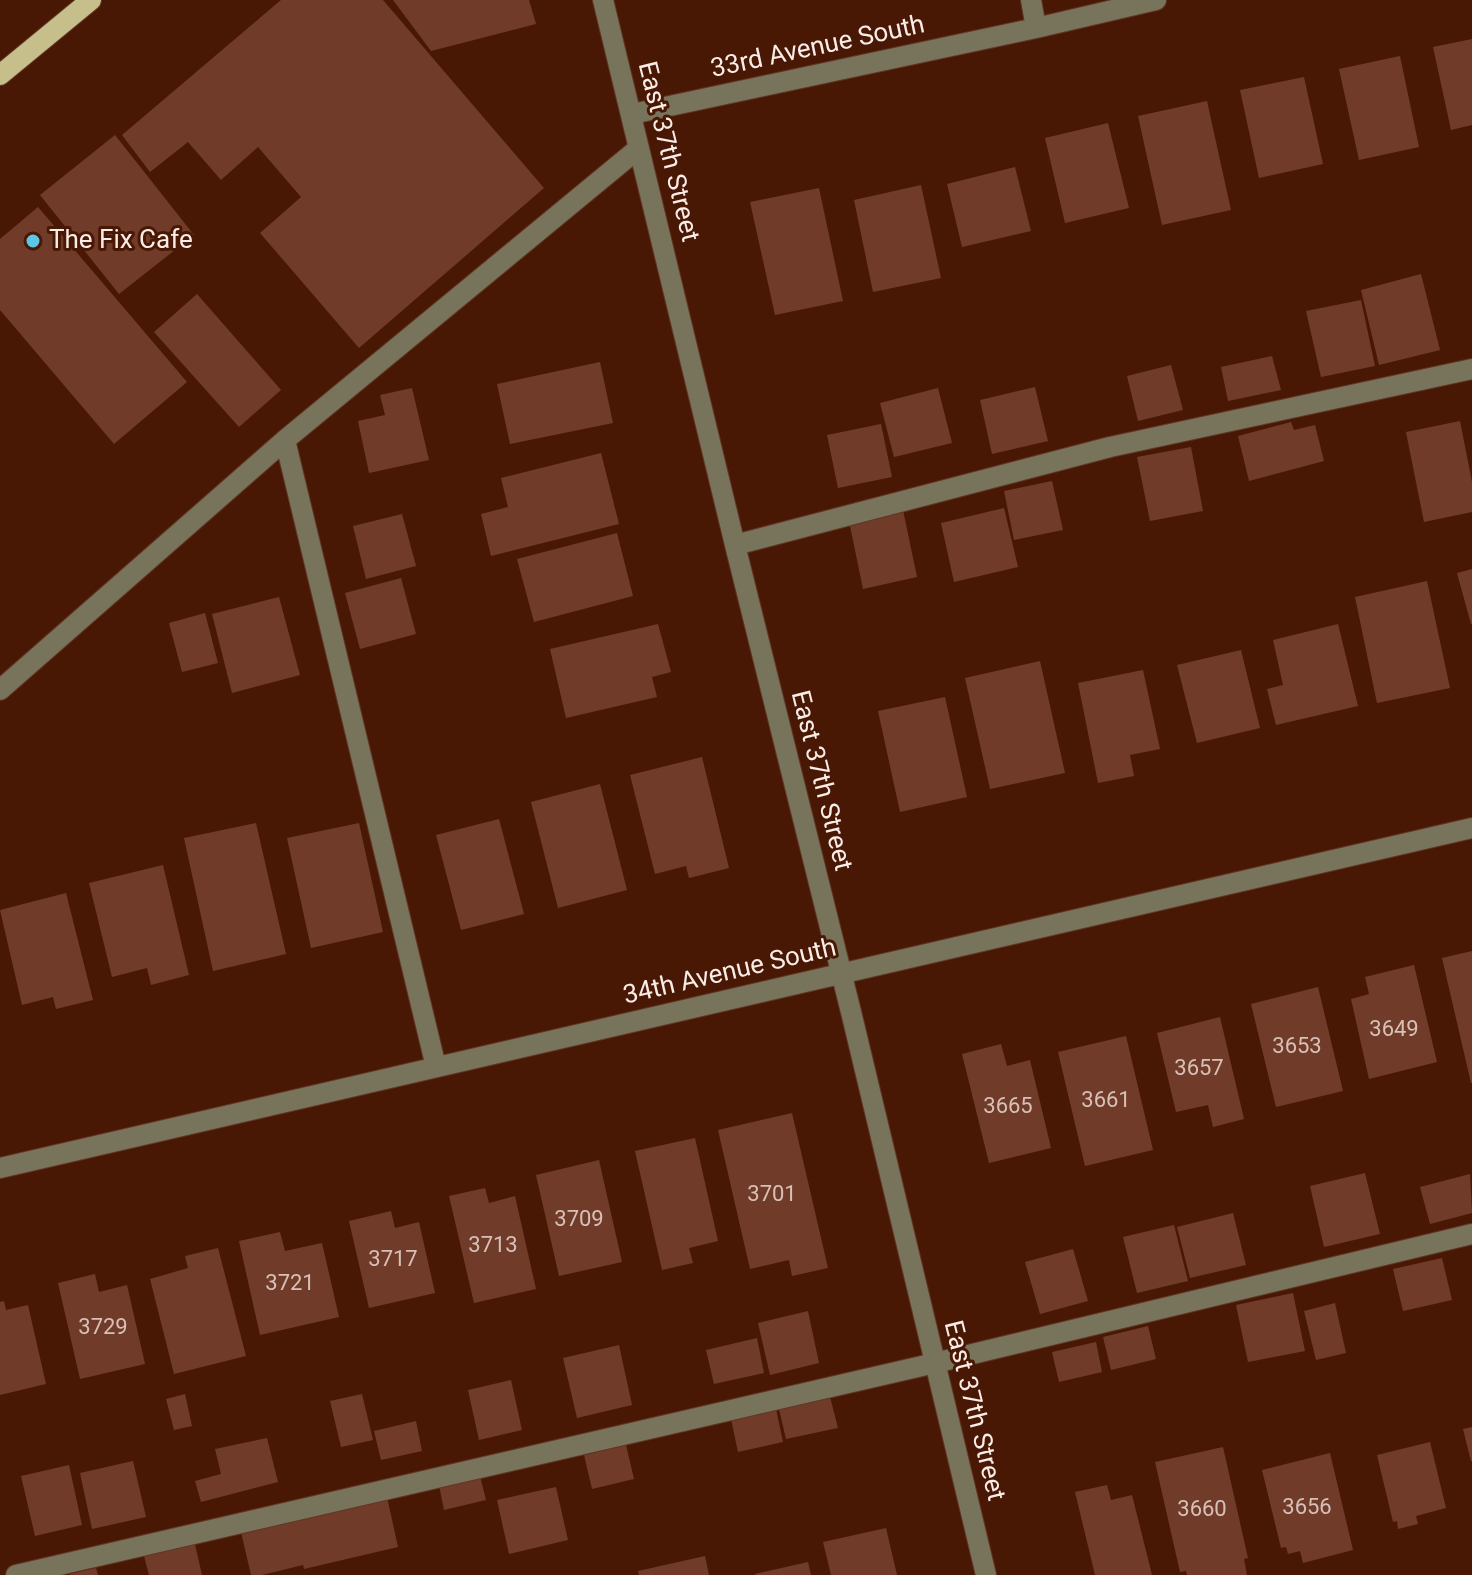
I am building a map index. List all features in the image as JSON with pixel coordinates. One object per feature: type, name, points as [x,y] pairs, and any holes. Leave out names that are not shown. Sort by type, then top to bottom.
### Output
[{"type":"main road","points":[[0,75],[91,0]]},
{"type":"street","name":"East 37th Street","points":[[603,0],[986,1575]]},
{"type":"street","points":[[1031,0],[1036,28]]},
{"type":"street","name":"33rd Avenue South","points":[[632,114],[1156,0]]},
{"type":"street","points":[[0,690],[285,440],[639,148]]},
{"type":"street","points":[[735,545],[1110,447],[1472,369]]},
{"type":"street","points":[[285,440],[436,1067]]},
{"type":"street","name":"34th Avenue South","points":[[0,1168],[1472,828]]},
{"type":"street","points":[[16,1575],[935,1363],[1472,1234]]},
{"type":"building","points":[[281,0],[383,0],[544,188],[359,348],[260,233],[301,197],[258,147],[221,180],[188,142],[150,172],[122,135]]},
{"type":"building","points":[[393,0],[529,0],[536,24],[431,51]]},
{"type":"building","points":[[1472,39],[1472,125],[1451,130],[1433,47]]},
{"type":"building","points":[[1400,56],[1419,147],[1359,160],[1339,69]]},
{"type":"building","points":[[1304,77],[1323,164],[1259,178],[1240,90]]},
{"type":"building","points":[[1207,101],[1231,210],[1162,225],[1138,116]]},
{"type":"building","points":[[1108,123],[1129,208],[1065,223],[1045,138]]},
{"type":"building","points":[[115,135],[194,235],[119,294],[40,195]]},
{"type":"building","points":[[1015,167],[1031,231],[962,247],[947,184]]},
{"type":"building","points":[[921,185],[941,278],[873,292],[854,200]]},
{"type":"building","points":[[819,188],[843,301],[775,315],[750,202]]},
{"type":"building","points":[[38,207],[187,382],[114,444],[0,310],[0,239]]},
{"type":"building","points":[[1421,274],[1440,350],[1379,365],[1361,290]]},
{"type":"building","points":[[197,294],[281,390],[239,427],[154,332]]},
{"type":"building","points":[[1361,300],[1375,366],[1321,377],[1306,311]]},
{"type":"building","points":[[1272,356],[1281,390],[1228,401],[1221,367]]},
{"type":"building","points":[[600,362],[613,423],[510,444],[497,384]]},
{"type":"building","points":[[1171,365],[1183,410],[1138,421],[1127,376]]},
{"type":"building","points":[[1035,387],[1048,441],[992,454],[980,400]]},
{"type":"building","points":[[412,388],[429,460],[369,473],[358,421],[385,415],[380,395]]},
{"type":"building","points":[[938,388],[952,443],[894,457],[880,403]]},
{"type":"building","points":[[1460,421],[1472,482],[1472,512],[1424,522],[1406,432]]},
{"type":"building","points":[[1291,422],[1294,430],[1315,425],[1324,461],[1249,481],[1238,436]]},
{"type":"building","points":[[881,424],[892,477],[838,488],[827,435]]},
{"type":"building","points":[[1191,447],[1203,511],[1150,521],[1137,457]]},
{"type":"building","points":[[601,453],[619,524],[491,556],[481,514],[508,507],[501,478]]},
{"type":"building","points":[[1052,481],[1063,530],[1014,540],[1004,491]]},
{"type":"building","points":[[1004,508],[1018,567],[954,582],[941,523]]},
{"type":"building","points":[[903,510],[917,577],[863,589],[849,521]]},
{"type":"building","points":[[402,514],[416,566],[366,579],[353,526]]},
{"type":"building","points":[[617,533],[633,596],[534,622],[517,559]]},
{"type":"building","points":[[1472,569],[1472,624],[1471,624],[1457,573]]},
{"type":"building","points":[[401,578],[416,634],[360,649],[345,593]]},
{"type":"building","points":[[1427,581],[1450,688],[1377,703],[1355,597]]},
{"type":"building","points":[[279,597],[300,675],[232,693],[212,614]]},
{"type":"building","points":[[205,613],[218,663],[182,672],[169,623]]},
{"type":"building","points":[[658,624],[671,672],[652,677],[657,697],[566,718],[550,649]]},
{"type":"building","points":[[1338,624],[1358,706],[1276,725],[1267,689],[1283,685],[1273,640]]},
{"type":"building","points":[[1241,650],[1260,728],[1197,743],[1177,665]]},
{"type":"building","points":[[1040,661],[1065,773],[990,789],[965,678]]},
{"type":"building","points":[[1143,670],[1160,749],[1130,755],[1134,776],[1098,783],[1078,683]]},
{"type":"building","points":[[945,697],[967,797],[900,812],[878,711]]},
{"type":"building","points":[[702,757],[729,868],[689,878],[686,866],[655,874],[630,775]]},
{"type":"building","points":[[600,784],[627,890],[558,908],[531,802]]},
{"type":"building","points":[[499,819],[524,914],[461,930],[436,835]]},
{"type":"building","points":[[256,823],[286,954],[213,971],[184,838]]},
{"type":"building","points":[[359,823],[383,932],[311,948],[287,838]]},
{"type":"building","points":[[163,865],[189,975],[151,985],[147,968],[112,977],[89,883]]},
{"type":"building","points":[[66,893],[93,1000],[56,1009],[53,997],[22,1005],[0,910]]},
{"type":"building","points":[[1472,951],[1472,1083],[1471,1083],[1442,958]]},
{"type":"building","points":[[1414,965],[1437,1062],[1369,1079],[1351,999],[1369,994],[1365,977]]},
{"type":"building","points":[[1318,987],[1343,1091],[1276,1107],[1251,1004]]},
{"type":"building","points":[[1220,1017],[1244,1119],[1213,1127],[1208,1105],[1176,1112],[1157,1033]]},
{"type":"building","points":[[1126,1036],[1153,1150],[1085,1166],[1058,1052]]},
{"type":"building","points":[[1001,1044],[1007,1066],[1030,1060],[1051,1148],[989,1163],[962,1054]]},
{"type":"building","points":[[792,1113],[828,1268],[792,1276],[789,1260],[750,1269],[718,1130]]},
{"type":"building","points":[[695,1138],[718,1241],[689,1248],[693,1263],[662,1270],[635,1151]]},
{"type":"building","points":[[599,1160],[622,1262],[559,1276],[536,1175]]},
{"type":"building","points":[[1365,1173],[1380,1234],[1324,1247],[1310,1186]]},
{"type":"building","points":[[1470,1174],[1472,1213],[1430,1224],[1420,1187]]},
{"type":"building","points":[[485,1188],[489,1203],[515,1196],[536,1289],[474,1303],[449,1196]]},
{"type":"building","points":[[391,1211],[395,1228],[419,1222],[435,1293],[369,1308],[349,1221]]},
{"type":"building","points":[[1233,1213],[1246,1265],[1190,1278],[1177,1227]]},
{"type":"building","points":[[1174,1225],[1188,1281],[1137,1293],[1123,1237]]},
{"type":"building","points":[[280,1232],[285,1251],[322,1243],[339,1317],[260,1335],[239,1241]]},
{"type":"building","points":[[218,1248],[246,1356],[174,1374],[150,1279],[188,1268],[185,1256]]},
{"type":"building","points":[[1073,1249],[1088,1301],[1040,1314],[1025,1262]]},
{"type":"building","points":[[1442,1258],[1452,1300],[1403,1311],[1393,1269]]},
{"type":"building","points":[[95,1274],[99,1292],[127,1285],[145,1364],[80,1379],[58,1283]]},
{"type":"building","points":[[1293,1293],[1305,1351],[1248,1362],[1236,1305]]},
{"type":"building","points":[[4,1301],[6,1310],[28,1305],[46,1384],[0,1395],[0,1302]]},
{"type":"building","points":[[1335,1303],[1346,1353],[1316,1360],[1304,1311]]},
{"type":"building","points":[[808,1311],[819,1363],[770,1375],[758,1323]]},
{"type":"building","points":[[1148,1326],[1156,1359],[1111,1370],[1103,1337]]},
{"type":"building","points":[[757,1338],[764,1373],[714,1384],[706,1350]]},
{"type":"building","points":[[1096,1342],[1102,1372],[1059,1382],[1052,1352]]},
{"type":"building","points":[[619,1345],[632,1405],[577,1418],[563,1358]]},
{"type":"building","points":[[511,1380],[522,1430],[479,1440],[468,1390]]},
{"type":"building","points":[[185,1394],[192,1426],[174,1430],[166,1399]]},
{"type":"building","points":[[362,1394],[373,1440],[341,1447],[330,1401]]},
{"type":"building","points":[[830,1397],[838,1428],[786,1439],[779,1409]]},
{"type":"building","points":[[776,1409],[783,1442],[738,1452],[731,1419]]},
{"type":"building","points":[[416,1421],[422,1451],[381,1460],[374,1431]]},
{"type":"building","points":[[1472,1427],[1472,1461],[1471,1461],[1463,1429]]},
{"type":"building","points":[[267,1438],[278,1482],[201,1502],[195,1481],[221,1474],[215,1449]]},
{"type":"building","points":[[1430,1442],[1446,1508],[1416,1516],[1418,1524],[1398,1529],[1397,1521],[1393,1522],[1377,1455]]},
{"type":"building","points":[[626,1445],[634,1479],[592,1489],[584,1455]]},
{"type":"building","points":[[1223,1447],[1248,1558],[1244,1559],[1247,1575],[1187,1575],[1186,1571],[1180,1572],[1155,1462]]},
{"type":"building","points":[[1330,1453],[1353,1550],[1303,1563],[1300,1551],[1288,1554],[1286,1547],[1281,1548],[1262,1470]]},
{"type":"building","points":[[133,1461],[146,1517],[92,1529],[80,1473]]},
{"type":"building","points":[[69,1465],[82,1525],[35,1536],[21,1476]]},
{"type":"building","points":[[480,1476],[486,1500],[444,1510],[439,1485]]},
{"type":"building","points":[[1107,1485],[1111,1500],[1132,1495],[1152,1575],[1095,1575],[1075,1492]]},
{"type":"building","points":[[556,1487],[568,1540],[509,1554],[497,1500]]},
{"type":"building","points":[[387,1497],[398,1547],[304,1569],[303,1565],[251,1575],[241,1532]]},
{"type":"building","points":[[886,1528],[897,1575],[831,1575],[823,1542]]},
{"type":"building","points":[[194,1540],[202,1575],[149,1575],[143,1552]]},
{"type":"building","points":[[705,1556],[709,1575],[639,1575],[638,1571]]},
{"type":"building","points":[[808,1562],[811,1575],[755,1575],[755,1574]]},
{"type":"building","points":[[96,1568],[98,1575],[70,1575],[70,1574]]},
{"type":"place","name":"The Fix Cafe","points":[[33,241]]}]
